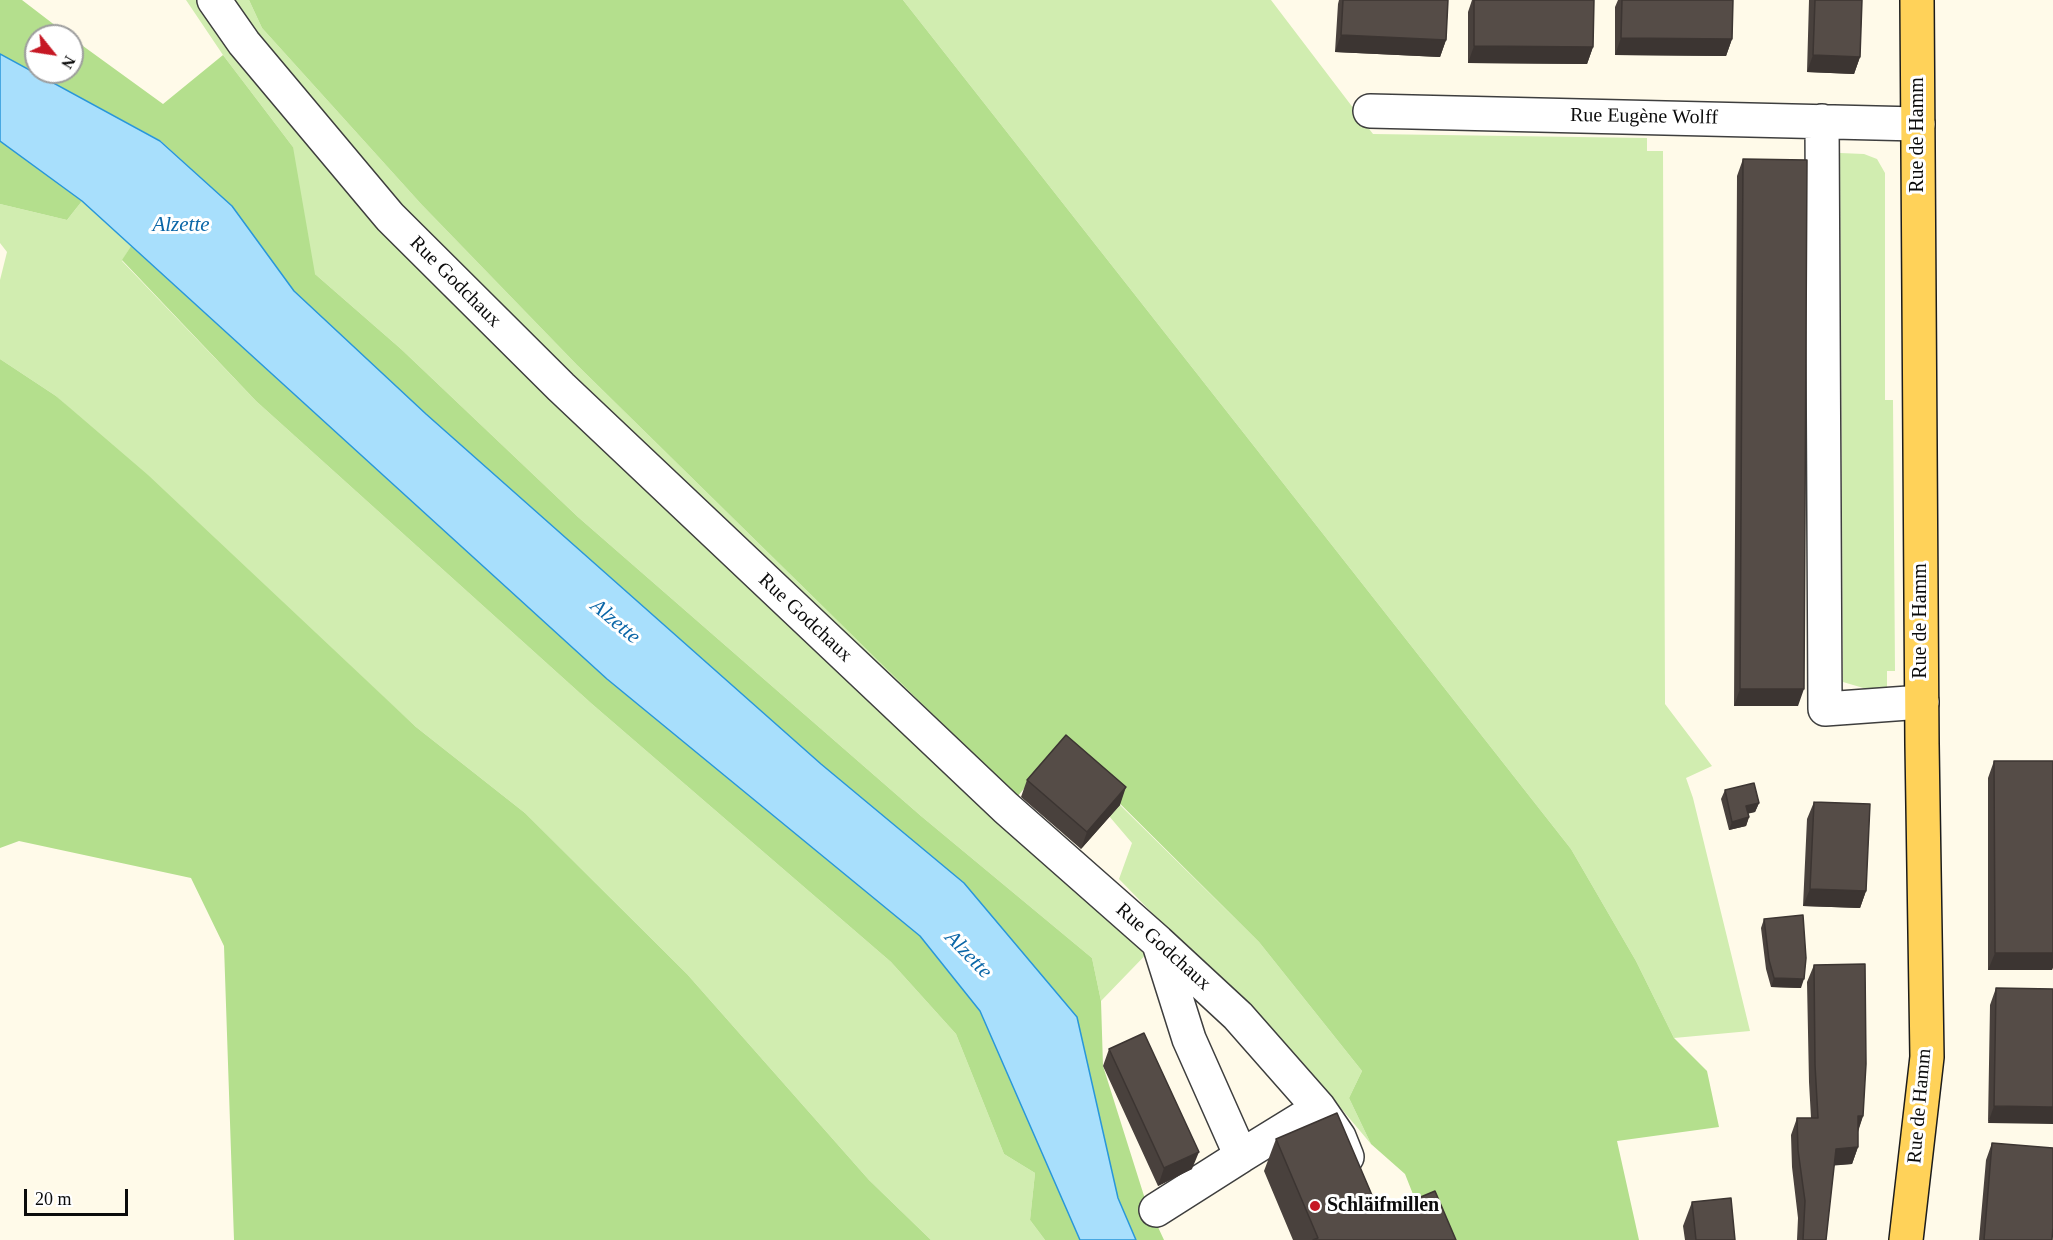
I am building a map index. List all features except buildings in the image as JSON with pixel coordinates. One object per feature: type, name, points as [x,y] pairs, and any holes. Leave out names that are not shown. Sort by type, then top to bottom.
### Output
[{"type":"main road","name":"Rue de Hamm","points":[[1906,1240],[1926,1058],[1917,0]]},
{"type":"street","name":"Rue Godchaux","points":[[214,0],[244,43],[390,217],[544,371],[998,800],[1238,1016],[1319,1108],[1339,1137],[1361,1188]]},
{"type":"street","name":"Rue Eugène Wolff","points":[[1370,111],[1918,124]]},
{"type":"street","points":[[1822,122],[1825,709],[1922,702]]},
{"type":"street","points":[[1158,942],[1189,1039],[1241,1156]]},
{"type":"street","points":[[1156,1210],[1319,1108]]},
{"type":"green space","points":[[0,0],[22,0],[53,24],[24,24],[24,67],[0,54]]},
{"type":"green space","points":[[186,0],[249,0],[262,28],[422,205],[577,365],[1017,797],[1158,942],[1101,1001],[1092,958],[921,816],[578,517],[401,349],[232,206],[293,147],[223,55]]},
{"type":"green space","points":[[249,0],[903,0],[1571,849],[1636,961],[1674,1038],[1707,1071],[1719,1127],[1617,1141],[1639,1240],[1431,1240],[1405,1174],[1371,1144],[1349,1098],[1362,1071],[1259,942],[1061,745],[1017,797],[577,365],[422,205],[262,28]]},
{"type":"green space","points":[[903,0],[1271,0],[1373,134],[1647,138],[1647,151],[1663,151],[1665,704],[1712,766],[1686,778],[1693,798],[1750,1031],[1674,1038],[1636,961],[1571,849]]},
{"type":"green space","points":[[84,47],[163,104],[223,55],[293,147],[315,274],[401,349],[578,517],[921,816],[1092,958],[1101,1001],[1103,1066],[1145,1199],[1164,1240],[1136,1240],[1118,1198],[1077,1017],[964,883],[821,764],[426,414],[294,291],[232,206],[161,141],[56,84],[84,84]]},
{"type":"green space","points":[[0,141],[82,201],[67,220],[0,204]]},
{"type":"green space","points":[[1840,153],[1864,154],[1877,159],[1885,173],[1885,400],[1893,400],[1895,671],[1887,671],[1887,695],[1843,682]]},
{"type":"green space","points":[[82,201],[131,246],[122,261],[256,401],[592,704],[891,962],[956,1034],[1004,1154],[1035,1173],[1030,1220],[1045,1240],[931,1240],[869,1180],[687,974],[525,813],[416,727],[56,396],[0,359],[0,280],[7,252],[0,243],[0,204],[67,220]]},
{"type":"green space","points":[[131,246],[607,679],[920,936],[980,1011],[1080,1240],[1045,1240],[1030,1220],[1035,1173],[1004,1154],[956,1034],[891,962],[592,704],[256,401],[122,260]]},
{"type":"green space","points":[[0,359],[56,396],[148,475],[416,727],[525,813],[687,974],[869,1180],[931,1240],[234,1240],[224,946],[191,878],[19,841],[0,848]]},
{"type":"green space","points":[[1120,805],[1259,942],[1362,1071],[1349,1098],[1371,1144],[1334,1100],[1119,879],[1132,843],[1109,816]]},
{"type":"water","name":"Alzette","points":[[0,54],[24,67],[24,84],[55,84],[160,141],[232,206],[294,291],[426,414],[821,764],[964,883],[1077,1017],[1118,1198],[1136,1240],[1080,1240],[980,1011],[920,936],[607,679],[82,201],[0,141]]},
{"type":"place","name":"Schläifmillen","points":[[1315,1206]]}]
